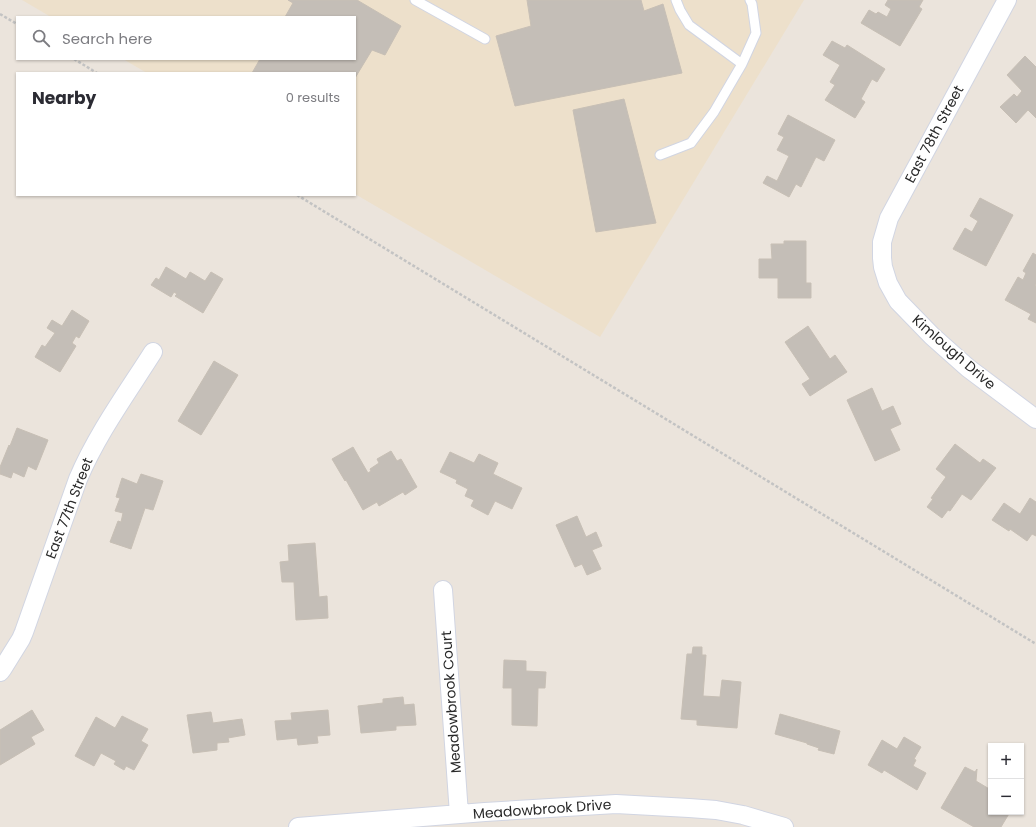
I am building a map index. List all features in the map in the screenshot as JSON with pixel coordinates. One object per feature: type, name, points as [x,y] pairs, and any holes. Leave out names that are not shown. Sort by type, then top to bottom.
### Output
[{"type":"street","name":"East 78th Street","points":[[885,274],[882,258],[882,242],[889,218],[1007,0]]},
{"type":"street","name":"Kimlough Drive","points":[[885,274],[891,290],[898,301],[932,336],[968,368],[1036,419]]},
{"type":"street","name":"East 77th Street","points":[[0,672],[24,632],[85,462],[94,445],[153,352]]},
{"type":"street","name":"Meadowbrook Court","points":[[443,590],[459,814]]},
{"type":"street","name":"Meadowbrook Drive","points":[[298,827],[485,812],[616,804],[716,810],[742,821],[784,827]]},
{"type":"lane","points":[[415,0],[485,39]]},
{"type":"lane","points":[[676,0],[689,26],[742,64]]},
{"type":"lane","points":[[660,155],[691,143],[714,112],[742,64],[756,33],[752,4],[750,0]]},
{"type":"path","points":[[0,14],[16,23]]},
{"type":"path","points":[[76,60],[95,72]]},
{"type":"path","points":[[300,196],[1036,644]]},
{"type":"shaded area","points":[[22,0],[804,0],[600,337],[356,195],[356,72],[145,72],[125,60],[356,60],[356,16],[49,16]]},
{"type":"building","points":[[288,0],[357,0],[401,26],[385,55],[372,50],[356,76],[356,72],[253,72],[259,60],[356,60],[356,16],[286,16],[293,3]]},
{"type":"building","points":[[527,0],[641,0],[644,11],[663,4],[682,73],[515,106],[496,36],[531,26]]},
{"type":"building","points":[[888,0],[923,0],[919,7],[922,9],[900,46],[861,23],[869,10],[876,14],[878,12],[887,17],[891,9],[885,5]]},
{"type":"building","points":[[832,41],[845,48],[847,45],[885,69],[877,82],[872,79],[861,99],[865,102],[855,118],[825,100],[835,85],[830,82],[840,65],[823,55]]},
{"type":"building","points":[[1025,56],[1036,67],[1036,118],[1028,110],[1016,123],[1000,107],[1014,94],[1017,97],[1022,91],[1007,75]]},
{"type":"building","points":[[624,99],[656,223],[596,232],[573,110]]},
{"type":"building","points":[[788,115],[835,140],[824,161],[816,157],[801,187],[796,184],[789,197],[763,183],[767,176],[777,181],[789,156],[777,150],[784,137],[778,134]]},
{"type":"building","points":[[980,198],[1013,215],[986,266],[953,249],[965,228],[972,232],[978,221],[970,216]]},
{"type":"building","points":[[784,241],[806,241],[806,283],[811,283],[811,298],[778,298],[778,278],[759,278],[759,259],[772,259],[771,244],[784,244]]},
{"type":"building","points":[[1033,253],[1036,255],[1036,323],[1028,319],[1031,314],[1005,300],[1018,277],[1023,280],[1026,273],[1023,271]]},
{"type":"building","points":[[166,267],[186,279],[190,272],[205,281],[211,272],[223,279],[203,313],[175,296],[177,294],[174,292],[171,297],[151,285],[156,278],[159,280]]},
{"type":"building","points":[[72,310],[89,321],[79,338],[76,336],[72,343],[76,346],[60,372],[35,357],[42,345],[45,347],[55,333],[47,328],[52,320],[62,326]]},
{"type":"building","points":[[808,326],[830,359],[835,355],[847,372],[810,396],[802,384],[810,379],[785,342]]},
{"type":"building","points":[[214,361],[238,375],[201,435],[178,421]]},
{"type":"building","points":[[872,388],[882,411],[893,406],[901,424],[890,429],[900,450],[875,461],[847,400]]},
{"type":"building","points":[[17,428],[48,440],[36,470],[28,466],[24,477],[13,472],[11,478],[0,474],[0,467]]},
{"type":"building","points":[[955,444],[980,463],[983,459],[996,468],[971,500],[962,494],[950,511],[948,510],[942,518],[927,507],[933,499],[931,498],[946,477],[936,469]]},
{"type":"building","points":[[353,447],[368,473],[371,471],[370,469],[379,463],[377,459],[391,451],[397,461],[401,459],[417,487],[405,495],[403,492],[379,506],[377,502],[363,510],[332,459]]},
{"type":"building","points":[[450,452],[474,463],[479,454],[498,463],[493,474],[522,488],[512,509],[495,501],[488,515],[471,506],[474,500],[465,496],[468,489],[456,483],[457,480],[440,472]]},
{"type":"building","points":[[141,474],[163,481],[153,510],[145,508],[131,549],[110,542],[118,521],[121,522],[123,513],[115,511],[120,498],[116,497],[122,478],[137,484]]},
{"type":"building","points":[[1030,498],[1036,502],[1036,536],[1032,534],[1027,541],[1010,529],[1009,531],[992,520],[1004,503],[1020,514]]},
{"type":"building","points":[[577,516],[586,537],[596,532],[602,546],[592,550],[601,569],[587,575],[582,564],[575,567],[556,525]]},
{"type":"building","points":[[315,543],[319,597],[327,596],[328,618],[296,620],[294,582],[282,582],[280,562],[289,561],[288,545]]},
{"type":"building","points":[[693,647],[702,647],[702,655],[706,655],[703,696],[720,697],[722,680],[741,682],[737,728],[697,725],[697,720],[681,719],[687,654],[692,654]]},
{"type":"building","points":[[504,660],[526,661],[526,671],[546,672],[545,688],[538,688],[537,726],[512,725],[512,688],[503,688]]},
{"type":"building","points":[[403,697],[404,705],[414,704],[416,725],[396,726],[396,730],[361,733],[358,706],[383,703],[383,699]]},
{"type":"building","points":[[32,710],[44,730],[31,737],[35,744],[0,765],[0,730]]},
{"type":"building","points":[[328,710],[330,735],[317,736],[318,743],[298,745],[297,738],[277,740],[275,721],[292,720],[291,713]]},
{"type":"building","points":[[211,712],[213,723],[242,719],[245,735],[228,738],[229,742],[217,743],[217,750],[193,753],[187,715]]},
{"type":"building","points":[[780,714],[840,731],[834,754],[818,750],[819,748],[807,743],[775,734]]},
{"type":"building","points":[[122,716],[148,729],[141,741],[148,745],[134,770],[126,766],[124,770],[114,764],[116,761],[101,753],[94,766],[75,756],[96,717],[115,728]]},
{"type":"building","points":[[904,737],[921,747],[914,759],[916,760],[913,766],[926,773],[917,790],[884,770],[882,773],[868,765],[882,740],[897,749]]},
{"type":"building","points":[[965,767],[975,772],[977,769],[976,781],[988,788],[988,815],[1008,815],[1001,827],[974,827],[941,808]]}]
